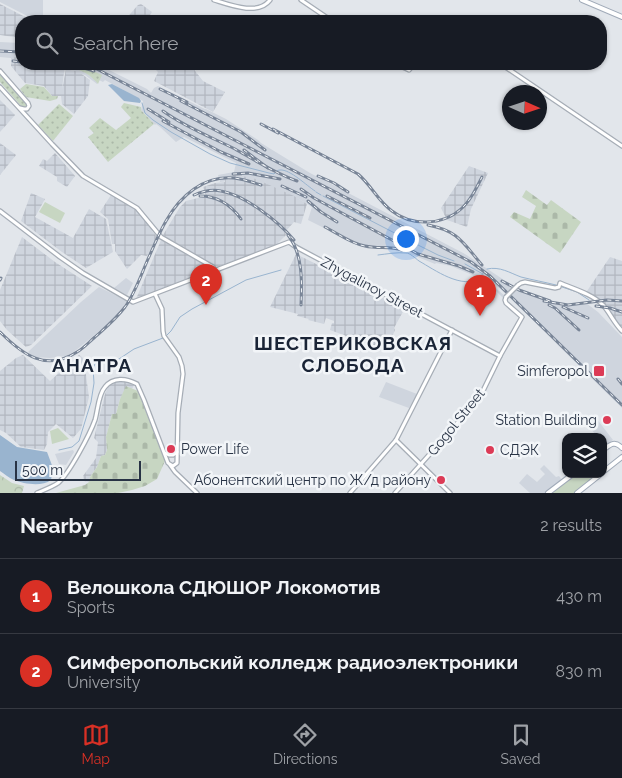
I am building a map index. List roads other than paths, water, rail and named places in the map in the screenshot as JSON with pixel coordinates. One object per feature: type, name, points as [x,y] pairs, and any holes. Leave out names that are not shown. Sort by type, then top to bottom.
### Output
[{"type":"main road","points":[[214,0],[244,8],[259,7],[267,4],[270,0]]},
{"type":"main road","points":[[301,0],[323,15]]},
{"type":"main road","points":[[582,0],[622,17]]},
{"type":"main road","points":[[510,70],[622,146]]},
{"type":"main road","points":[[0,71],[28,103],[27,109],[19,108]]},
{"type":"main road","points":[[0,87],[83,176],[138,208],[161,237],[209,265],[214,270],[133,302],[60,257],[0,211]]},
{"type":"main road","name":"Zhygalinoy Street","points":[[214,270],[288,242],[500,356]]},
{"type":"main road","name":"Gogol Street","points":[[395,493],[479,399],[522,317],[505,300],[518,285],[528,283],[555,288],[560,283],[584,293],[604,306],[615,324],[622,331]]},
{"type":"main road","points":[[155,294],[162,309],[164,336],[179,357],[182,366],[183,374],[178,413],[177,473],[179,475]]},
{"type":"main road","points":[[350,493],[396,440],[452,330]]},
{"type":"main road","points":[[37,493],[57,484],[62,479],[88,436],[103,389],[114,381],[125,379],[136,384],[169,464],[196,493]]},
{"type":"main road","points":[[396,440],[450,493]]},
{"type":"main road","points":[[607,448],[616,444],[622,448]]},
{"type":"main road","points":[[167,460],[177,452]]},
{"type":"main road","points":[[165,453],[172,455],[177,461]]},
{"type":"main road","points":[[607,469],[622,457]]},
{"type":"main road","points":[[169,464],[173,466],[177,461]]},
{"type":"main road","points":[[548,493],[568,478]]},
{"type":"main road","points":[[577,493],[596,478]]},
{"type":"water","points":[[112,84],[139,98],[140,103],[124,101],[108,85]]},
{"type":"water","points":[[0,435],[17,447],[47,452],[53,468],[51,480],[43,484],[28,484],[14,480],[0,471]]},
{"type":"waterway","points":[[142,103],[145,113],[153,120],[210,154],[230,163],[269,173],[274,174],[278,170],[284,170],[315,191]]},
{"type":"waterway","points":[[316,192],[321,195]]},
{"type":"waterway","points":[[323,196],[438,255],[454,261]]},
{"type":"waterway","points":[[378,255],[408,253],[419,261],[457,280],[465,282],[480,278]]},
{"type":"waterway","points":[[465,264],[483,274]]},
{"type":"waterway","points":[[487,269],[501,269],[521,277],[556,285]]},
{"type":"waterway","points":[[166,336],[180,317],[192,309],[246,280],[281,270]]},
{"type":"waterway","points":[[481,276],[484,272]]},
{"type":"waterway","points":[[562,287],[577,292],[589,300]]},
{"type":"waterway","points":[[59,450],[72,447],[79,441],[91,402],[94,383],[93,368],[95,364],[99,360],[114,361],[134,349],[163,338]]},
{"type":"railway","points":[[0,51],[15,52]]},
{"type":"railway","points":[[99,70],[471,262],[490,276],[622,405]]},
{"type":"railway","points":[[160,89],[187,102]]},
{"type":"railway","points":[[181,101],[241,132],[265,150]]},
{"type":"railway","points":[[148,109],[169,122]]},
{"type":"railway","points":[[163,111],[189,127],[235,149],[273,171],[297,181]]},
{"type":"railway","points":[[163,121],[221,152],[249,164]]},
{"type":"railway","points":[[261,124],[278,133]]},
{"type":"railway","points":[[273,129],[358,174],[387,207],[408,219],[427,222],[445,219],[453,215],[467,202],[482,177]]},
{"type":"railway","points":[[244,150],[268,168]]},
{"type":"railway","points":[[233,174],[248,173],[280,179]]},
{"type":"railway","points":[[318,176],[348,192]]},
{"type":"railway","points":[[0,332],[26,354],[45,361],[66,358],[77,352],[110,323],[129,302],[154,244],[178,203],[194,189],[213,180],[237,178],[261,185]]},
{"type":"railway","points":[[282,186],[306,197]]},
{"type":"railway","points":[[301,189],[314,198],[418,254],[473,272]]},
{"type":"railway","points":[[194,195],[214,190],[240,198],[261,210],[280,225],[294,240]]},
{"type":"railway","points":[[200,196],[207,196],[224,202],[241,219]]},
{"type":"railway","points":[[327,196],[370,218]]},
{"type":"railway","points":[[308,201],[337,222]]},
{"type":"railway","points":[[428,225],[454,234],[482,265]]},
{"type":"railway","points":[[325,227],[360,245],[402,250]]},
{"type":"railway","points":[[288,235],[299,259],[301,305]]},
{"type":"railway","points":[[502,281],[519,290],[550,301]]},
{"type":"railway","points":[[544,301],[568,305],[607,300],[622,301]]},
{"type":"railway","points":[[549,305],[555,308],[579,330]]},
{"type":"railway","points":[[596,306],[622,312]]},
{"type":"railway","points":[[563,307],[588,318]]},
{"type":"railway","points":[[618,379],[622,384]]},
{"type":"place","name":"Симферопольский колледж радиоэлектроники","points":[[206,305]]},
{"type":"place","name":"Велошкола СДЮШОР Локомотив","points":[[480,316]]},
{"type":"place","name":"Simferopol","points":[[599,371]]},
{"type":"place","name":"Station Building","points":[[607,420]]},
{"type":"place","name":"Power Life","points":[[171,449]]},
{"type":"place","name":"СДЭК","points":[[490,450]]},
{"type":"place","name":"Абонентский центр по Ж/д району","points":[[441,480]]},
{"type":"district","name":"ШЕСТЕРИКОВСКАЯ СЛОБОДА","points":[[353,354]]},
{"type":"district","name":"АНАТРА","points":[[92,365]]}]
